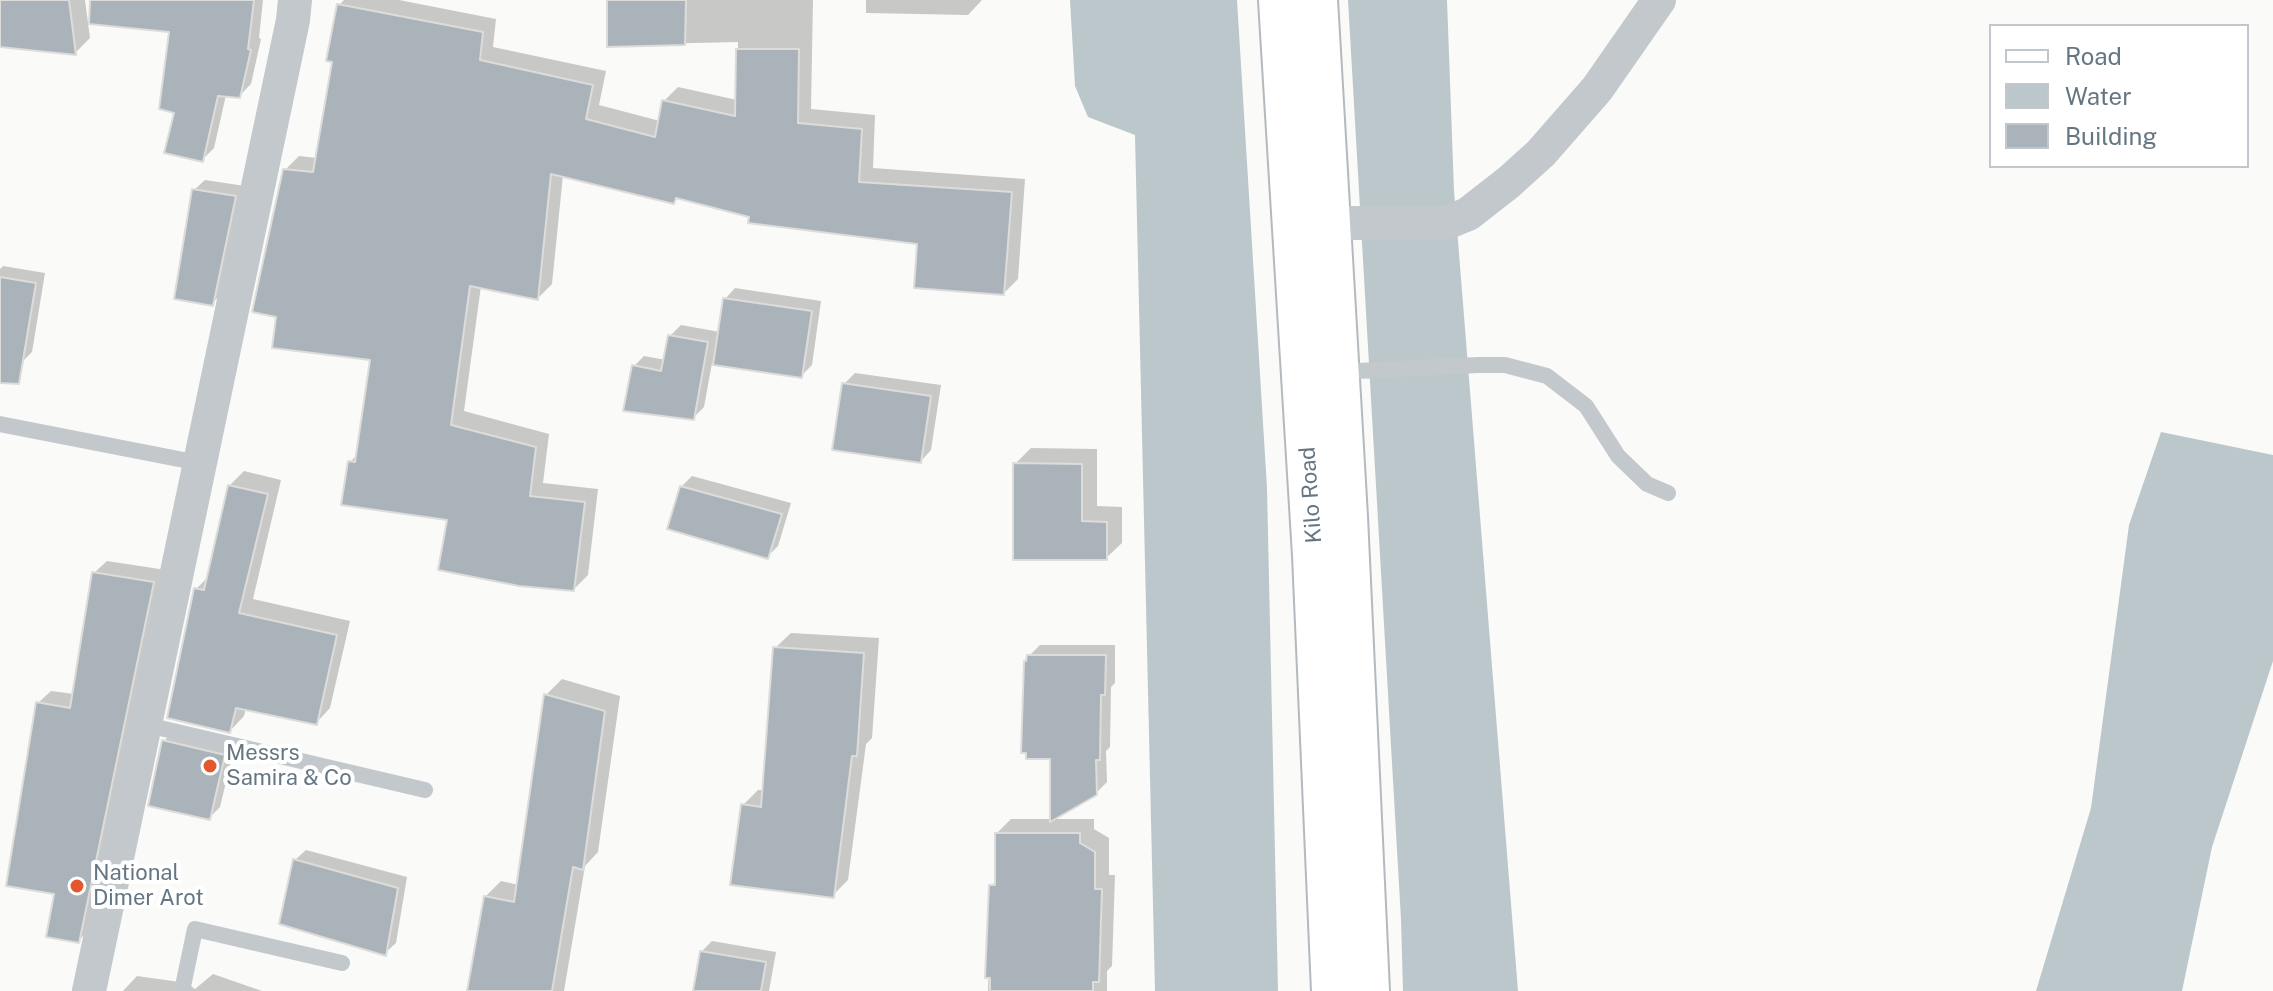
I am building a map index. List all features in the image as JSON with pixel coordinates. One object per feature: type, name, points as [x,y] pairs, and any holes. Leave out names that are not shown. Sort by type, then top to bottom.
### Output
[{"type":"street","points":[[89,991],[295,0]]},
{"type":"street","name":"Kilo Road","points":[[1281,0],[1311,223],[1336,372],[1367,991]]},
{"type":"street","name":"Kilo Road","points":[[1315,0],[1311,223],[1315,555],[1334,991]]},
{"type":"street","points":[[1311,223],[1446,223],[1468,214],[1541,153],[1597,89],[1659,0]]},
{"type":"lane","points":[[1336,372],[1505,365],[1547,376],[1586,406],[1618,456],[1647,484],[1668,493]]},
{"type":"lane","points":[[0,424],[199,463]]},
{"type":"lane","points":[[143,724],[425,790]]},
{"type":"lane","points":[[182,991],[195,929],[342,963]]},
{"type":"water","points":[[1070,0],[1237,0],[1267,488],[1278,991],[1155,991],[1135,135],[1088,117],[1075,86]]},
{"type":"water","points":[[1348,0],[1447,0],[1454,191],[1518,991],[1403,991]]},
{"type":"water","points":[[2161,432],[2273,455],[2273,661],[2212,847],[2182,991],[2036,991],[2091,808],[2129,525]]},
{"type":"building","points":[[0,0],[69,0],[76,55],[0,47]]},
{"type":"building","points":[[90,0],[254,0],[248,49],[251,50],[240,98],[218,96],[203,162],[164,153],[174,113],[159,109],[169,32],[89,24]]},
{"type":"building","points":[[607,0],[686,0],[685,45],[607,47]]},
{"type":"building","points":[[337,4],[483,32],[480,60],[593,85],[586,119],[655,137],[662,100],[735,116],[736,49],[799,49],[798,123],[862,129],[859,182],[1012,192],[1004,295],[914,288],[917,244],[748,223],[749,217],[676,198],[674,204],[551,174],[538,300],[470,286],[451,425],[536,447],[530,496],[585,502],[574,591],[519,586],[438,570],[447,520],[341,505],[348,461],[355,462],[370,360],[272,348],[276,317],[252,312],[283,169],[313,172],[332,62],[326,61]]},
{"type":"building","points":[[192,189],[236,196],[213,306],[174,299]]},
{"type":"building","points":[[0,277],[36,283],[19,384],[0,383]]},
{"type":"building","points":[[723,298],[812,311],[802,378],[713,365]]},
{"type":"building","points":[[668,335],[708,342],[694,420],[623,411],[632,365],[661,371]]},
{"type":"building","points":[[842,383],[931,396],[921,463],[832,450]]},
{"type":"building","points":[[1013,463],[1082,464],[1082,521],[1107,522],[1107,560],[1013,560]]},
{"type":"building","points":[[228,485],[268,494],[239,613],[337,635],[317,725],[236,708],[230,733],[167,718],[194,588],[204,590]]},
{"type":"building","points":[[680,486],[782,514],[768,559],[667,529]]},
{"type":"building","points":[[92,572],[154,582],[79,943],[46,937],[54,894],[6,886],[36,702],[70,708]]},
{"type":"building","points":[[773,647],[864,653],[857,756],[852,756],[834,898],[730,885],[741,804],[761,807]]},
{"type":"building","points":[[1027,655],[1106,655],[1105,695],[1101,695],[1100,760],[1096,760],[1097,795],[1050,822],[1050,759],[1026,759],[1026,753],[1021,753],[1024,661]]},
{"type":"building","points":[[544,694],[605,711],[583,870],[573,867],[552,991],[467,991],[484,896],[514,902]]},
{"type":"building","points":[[162,740],[225,755],[210,820],[148,806]]},
{"type":"building","points":[[995,833],[1080,833],[1080,843],[1095,852],[1095,889],[1102,889],[1099,982],[1093,982],[1093,991],[990,991],[990,978],[985,978],[989,885],[995,885]]},
{"type":"building","points":[[293,859],[398,888],[386,956],[279,924]]},
{"type":"building","points":[[700,951],[766,962],[761,991],[693,991]]},
{"type":"place","name":"Messrs Samira & Co","points":[[210,766]]},
{"type":"place","name":"National Dimer Arot","points":[[77,886]]}]
